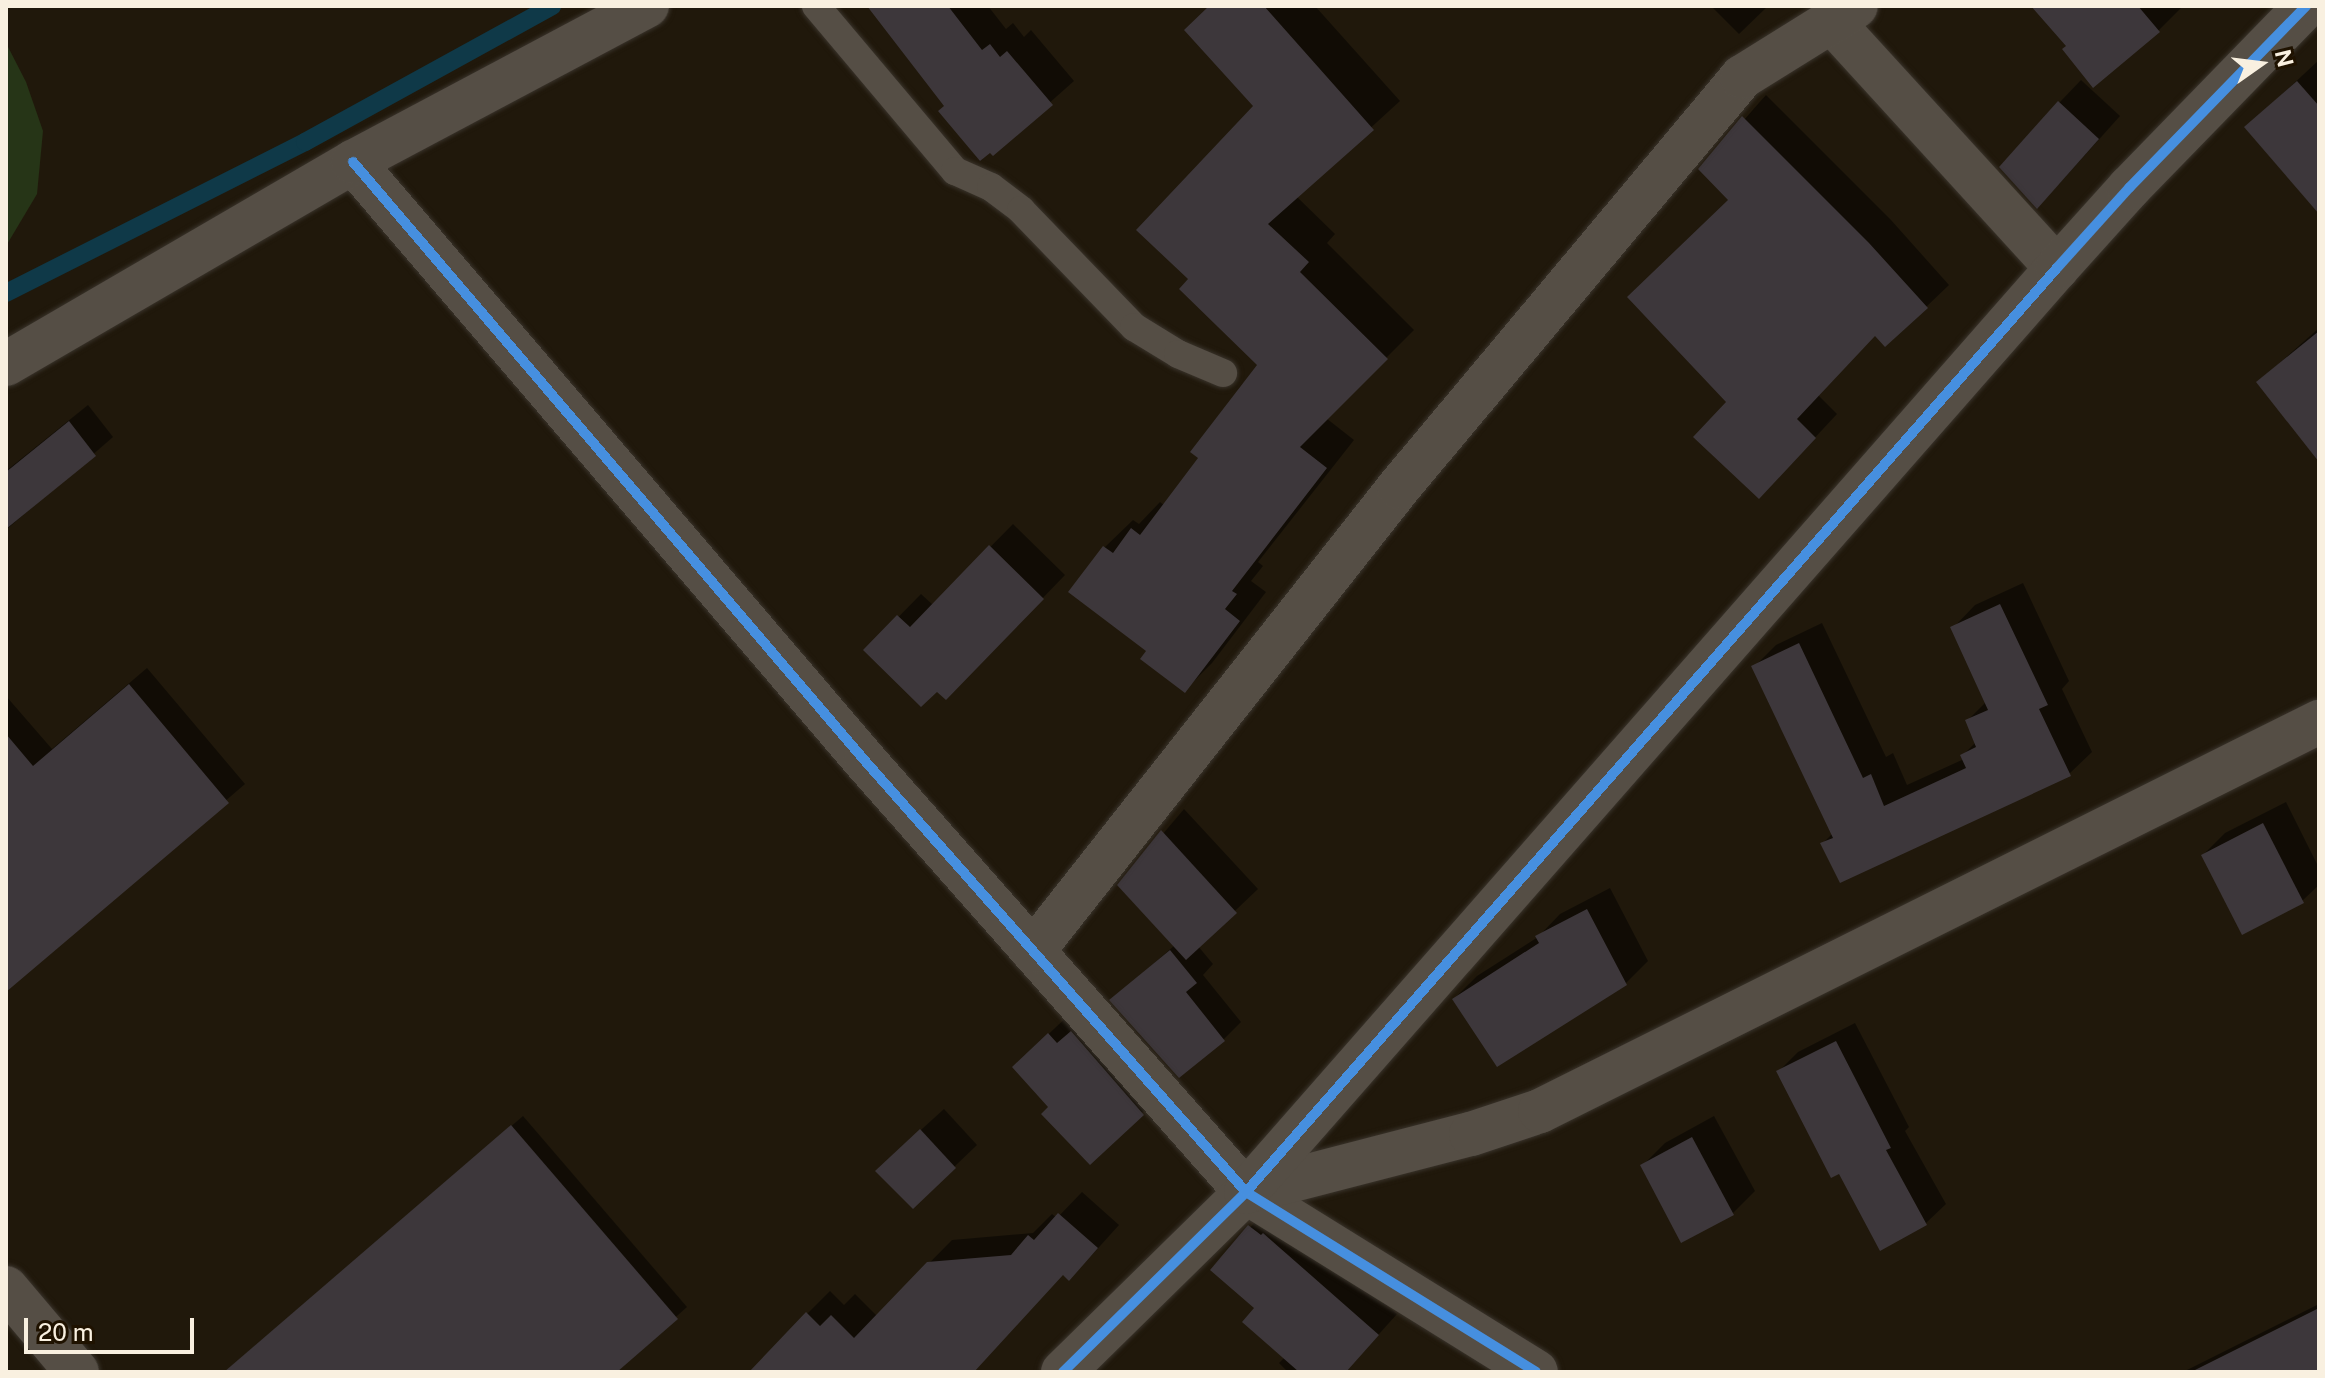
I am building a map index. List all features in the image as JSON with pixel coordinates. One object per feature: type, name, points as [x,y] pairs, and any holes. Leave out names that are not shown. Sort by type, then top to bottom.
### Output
[{"type":"street","points":[[6,364],[353,162],[647,6]]},
{"type":"street","points":[[1063,1372],[1246,1192],[2057,268],[2129,188],[2306,6]]},
{"type":"street","points":[[1033,951],[1399,487],[1742,77],[1845,14],[2057,268]]},
{"type":"street","points":[[353,162],[866,762],[1246,1192],[1536,1372]]},
{"type":"street","points":[[1246,1192],[1471,1134],[1540,1111],[2319,722]]},
{"type":"street","points":[[6,1288],[77,1372]]},
{"type":"lane","points":[[816,6],[955,171],[991,187],[1021,210],[1134,327],[1178,354],[1223,373]]},
{"type":"green space","points":[[6,43],[26,82],[43,131],[37,194],[6,246]]},
{"type":"building","points":[[867,6],[948,6],[982,50],[990,44],[1000,57],[1007,51],[1053,105],[993,156],[990,153],[980,161],[938,111],[944,106]]},
{"type":"building","points":[[1209,6],[1264,6],[1374,130],[1268,224],[1309,262],[1300,272],[1388,359],[1300,447],[1327,468],[1232,591],[1237,594],[1225,609],[1240,621],[1185,693],[1140,659],[1146,651],[1068,592],[1103,546],[1113,553],[1131,528],[1140,535],[1198,458],[1190,452],[1257,365],[1179,289],[1188,279],[1136,230],[1253,106],[1184,30]]},
{"type":"building","points":[[2031,6],[2138,6],[2160,32],[2093,88],[2062,49],[2066,46]]},
{"type":"building","points":[[2297,81],[2319,106],[2319,214],[2244,127]]},
{"type":"building","points":[[2058,101],[2099,139],[2037,209],[1999,167]]},
{"type":"building","points":[[1742,116],[1869,243],[1928,308],[1885,347],[1875,336],[1797,419],[1816,438],[1759,499],[1693,437],[1726,402],[1627,297],[1728,200],[1698,169]]},
{"type":"building","points":[[2319,331],[2319,462],[2256,382]]},
{"type":"building","points":[[69,421],[96,456],[6,529],[6,472]]},
{"type":"building","points":[[989,545],[1044,599],[946,700],[937,692],[921,707],[863,650],[897,615],[910,627]]},
{"type":"building","points":[[2000,604],[2048,705],[2039,709],[2071,776],[1840,883],[1820,843],[1833,838],[1751,666],[1799,643],[1863,778],[1871,774],[1884,806],[1966,768],[1960,755],[1976,747],[1965,720],[1988,710],[1950,627]]},
{"type":"building","points":[[129,684],[229,803],[6,992],[6,734],[33,766]]},
{"type":"building","points":[[2263,823],[2304,903],[2242,935],[2201,855]]},
{"type":"building","points":[[1161,830],[1237,913],[1186,960],[1117,885]]},
{"type":"building","points":[[1587,909],[1627,985],[1497,1067],[1452,999],[1539,943],[1535,936]]},
{"type":"building","points":[[1170,950],[1197,983],[1186,992],[1225,1041],[1179,1078],[1109,1000]]},
{"type":"building","points":[[1071,1031],[1144,1115],[1090,1165],[1041,1114],[1048,1107],[1012,1067],[1048,1033],[1057,1043]]},
{"type":"building","points":[[1836,1041],[1891,1148],[1886,1150],[1927,1225],[1880,1251],[1839,1174],[1831,1178],[1776,1071]]},
{"type":"building","points":[[511,1125],[678,1319],[617,1372],[224,1372]]},
{"type":"building","points":[[920,1129],[956,1168],[913,1209],[875,1171]]},
{"type":"building","points":[[1692,1137],[1734,1215],[1681,1243],[1640,1165]]},
{"type":"building","points":[[1058,1213],[1098,1248],[1069,1281],[1063,1275],[974,1372],[749,1372],[806,1312],[820,1326],[831,1315],[854,1338],[927,1262],[1011,1255],[1028,1235],[1034,1240]]},
{"type":"building","points":[[1248,1225],[1261,1235],[1263,1233],[1379,1335],[1346,1372],[1299,1372],[1242,1322],[1254,1308],[1210,1270]]},
{"type":"building","points":[[2319,1308],[2319,1372],[2191,1372]]},
{"type":"waterway","points":[[6,293],[305,142],[552,6]]},
{"type":"cycle path","points":[[1063,1372],[1246,1192],[2057,268],[2129,188],[2306,6]]},
{"type":"cycle path","points":[[353,162],[866,762],[1246,1192],[1536,1372]]}]
